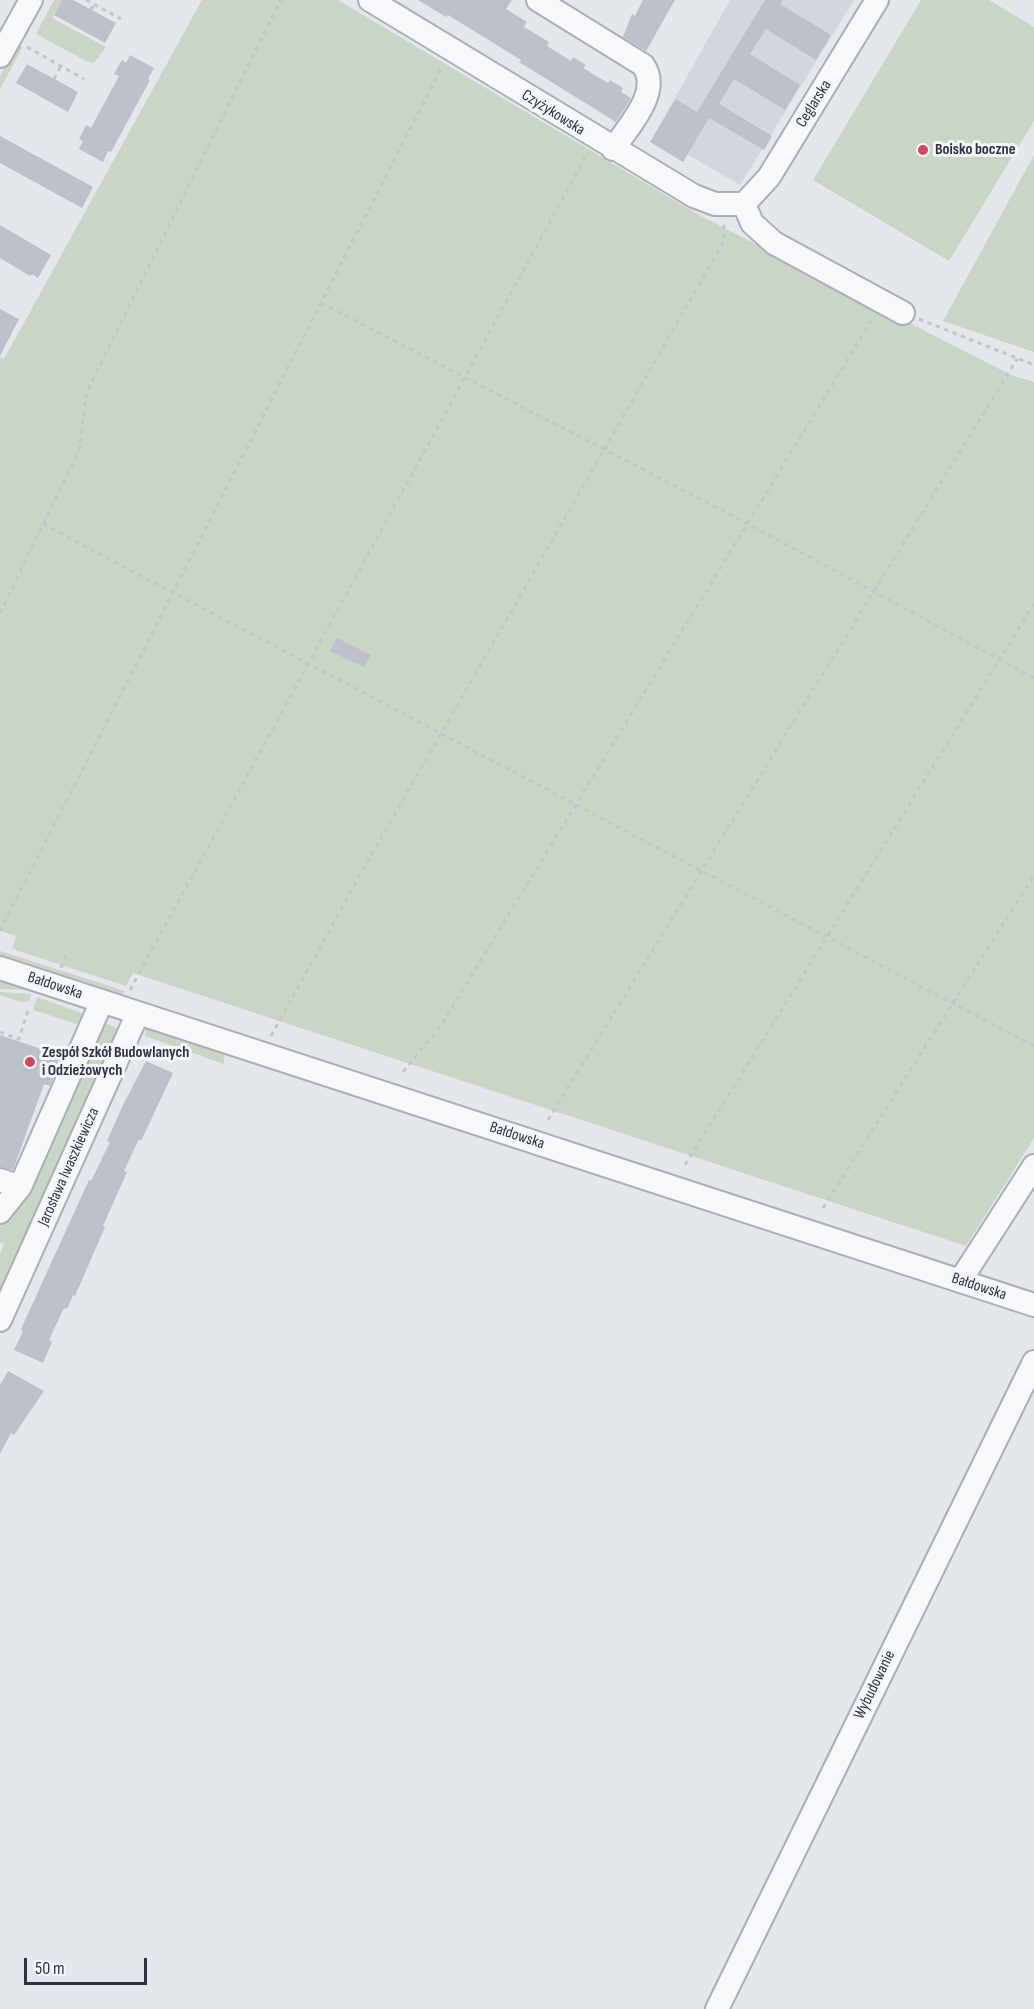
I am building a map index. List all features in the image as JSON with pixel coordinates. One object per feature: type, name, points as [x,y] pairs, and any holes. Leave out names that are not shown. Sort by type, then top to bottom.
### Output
[{"type":"street","points":[[0,56],[31,0]]},
{"type":"street","name":"Czyżykowska","points":[[370,0],[694,196],[715,204],[744,204]]},
{"type":"street","points":[[538,0],[643,65],[650,75],[650,90],[613,149]]},
{"type":"street","name":"Ceglarska","points":[[744,204],[769,177],[877,0]]},
{"type":"street","points":[[744,204],[752,223],[774,243],[903,313]]},
{"type":"street","name":"Bałdowska","points":[[0,968],[1034,1305]]},
{"type":"street","points":[[0,1212],[10,1183],[102,1001]]},
{"type":"street","name":"Jarosława Iwaszkiewicza","points":[[0,1320],[138,1013]]},
{"type":"street","points":[[960,1281],[1034,1166]]},
{"type":"street","name":"Wybudowanie","points":[[717,2009],[1034,1362]]},
{"type":"path","points":[[86,0],[121,19]]},
{"type":"path","points":[[0,613],[79,451],[86,396],[90,385],[281,0]]},
{"type":"path","points":[[91,10],[94,4]]},
{"type":"path","points":[[26,46],[84,79]]},
{"type":"path","points":[[0,931],[446,59]]},
{"type":"path","points":[[54,79],[62,66]]},
{"type":"path","points":[[130,990],[590,147]]},
{"type":"path","points":[[271,1037],[442,732],[724,241],[726,234],[722,218]]},
{"type":"path","points":[[403,1072],[440,1027],[882,302]]},
{"type":"path","points":[[321,303],[748,525],[1034,678]]},
{"type":"path","points":[[903,313],[1034,366]]},
{"type":"path","points":[[548,1120],[1017,359]]},
{"type":"path","points":[[43,524],[442,732],[1034,1046]]},
{"type":"path","points":[[685,1165],[1034,604]]},
{"type":"path","points":[[823,1208],[1034,875]]},
{"type":"path","points":[[61,968],[67,952]]},
{"type":"path","points":[[0,1032],[19,1039],[29,1007]]},
{"type":"shaded area","points":[[730,0],[854,0],[740,185],[654,135]]},
{"type":"green space","points":[[54,0],[62,0],[52,18],[106,47],[94,63],[36,34]]},
{"type":"green space","points":[[202,0],[338,0],[699,215],[1011,375],[1034,382],[1034,1138],[966,1246],[133,973],[126,986],[12,949],[16,936],[0,931],[0,357],[4,359]]},
{"type":"green space","name":"Boisko boczne","points":[[921,0],[989,0],[1034,27],[1034,121],[949,261],[813,180]]},
{"type":"green space","points":[[23,46],[0,89],[0,76],[16,47]]},
{"type":"green space","points":[[1034,155],[1034,352],[943,321]]},
{"type":"green space","points":[[0,951],[125,991],[120,997],[0,957]]},
{"type":"green space","points":[[0,977],[87,1007],[88,1011],[33,990],[0,989]]},
{"type":"green space","points":[[0,992],[31,994],[29,1001],[21,1002],[0,995]]},
{"type":"green space","points":[[37,997],[90,1016],[86,1027],[33,1010]]},
{"type":"green space","points":[[99,1020],[121,1030],[0,1301],[0,1254],[4,1244],[0,1242],[0,1222]]},
{"type":"green space","points":[[151,1027],[220,1049],[224,1053],[224,1064],[145,1036],[146,1028]]},
{"type":"building","points":[[62,0],[73,0],[116,23],[105,43],[54,15]]},
{"type":"building","points":[[418,0],[512,0],[506,9],[527,22],[524,27],[549,42],[547,46],[571,61],[573,57],[586,65],[583,68],[608,83],[610,80],[623,88],[621,92],[631,98],[616,122],[448,15],[446,17]]},
{"type":"building","points":[[643,0],[675,0],[646,51],[623,37],[632,14],[635,16]]},
{"type":"building","points":[[765,0],[783,0],[780,4],[831,35],[816,60],[766,29],[750,54],[800,85],[785,110],[734,79],[719,104],[772,136],[764,150],[709,118],[683,162],[650,142],[676,99],[697,112]]},
{"type":"building","points":[[130,55],[154,68],[148,79],[150,80],[111,152],[108,151],[103,162],[79,149],[83,141],[79,139],[86,125],[91,128],[119,76],[114,74],[122,60],[126,63]]},
{"type":"building","points":[[27,64],[78,92],[68,112],[16,83]]},
{"type":"building","points":[[0,136],[93,187],[82,208],[0,163]]},
{"type":"building","points":[[0,225],[51,255],[38,278],[32,274],[30,276],[0,258]]},
{"type":"building","points":[[0,309],[19,319],[0,356]]},
{"type":"building","points":[[337,638],[371,655],[364,667],[330,651]]},
{"type":"building","points":[[0,1035],[62,1056],[50,1086],[44,1084],[13,1170],[0,1167]]},
{"type":"building","points":[[146,1061],[173,1073],[124,1171],[127,1172],[103,1226],[105,1227],[75,1296],[73,1295],[67,1309],[64,1308],[49,1340],[52,1342],[43,1363],[14,1350],[23,1331],[21,1329],[89,1180],[91,1181],[110,1142],[107,1141],[123,1105]]},
{"type":"building","points":[[8,1371],[44,1391],[14,1435],[11,1433],[0,1454],[0,1385]]},
{"type":"place","name":"Boisko boczne","points":[[923,150]]},
{"type":"place","name":"Zespół Szkół Budowlanych i Odzieżowych","points":[[30,1062]]}]
